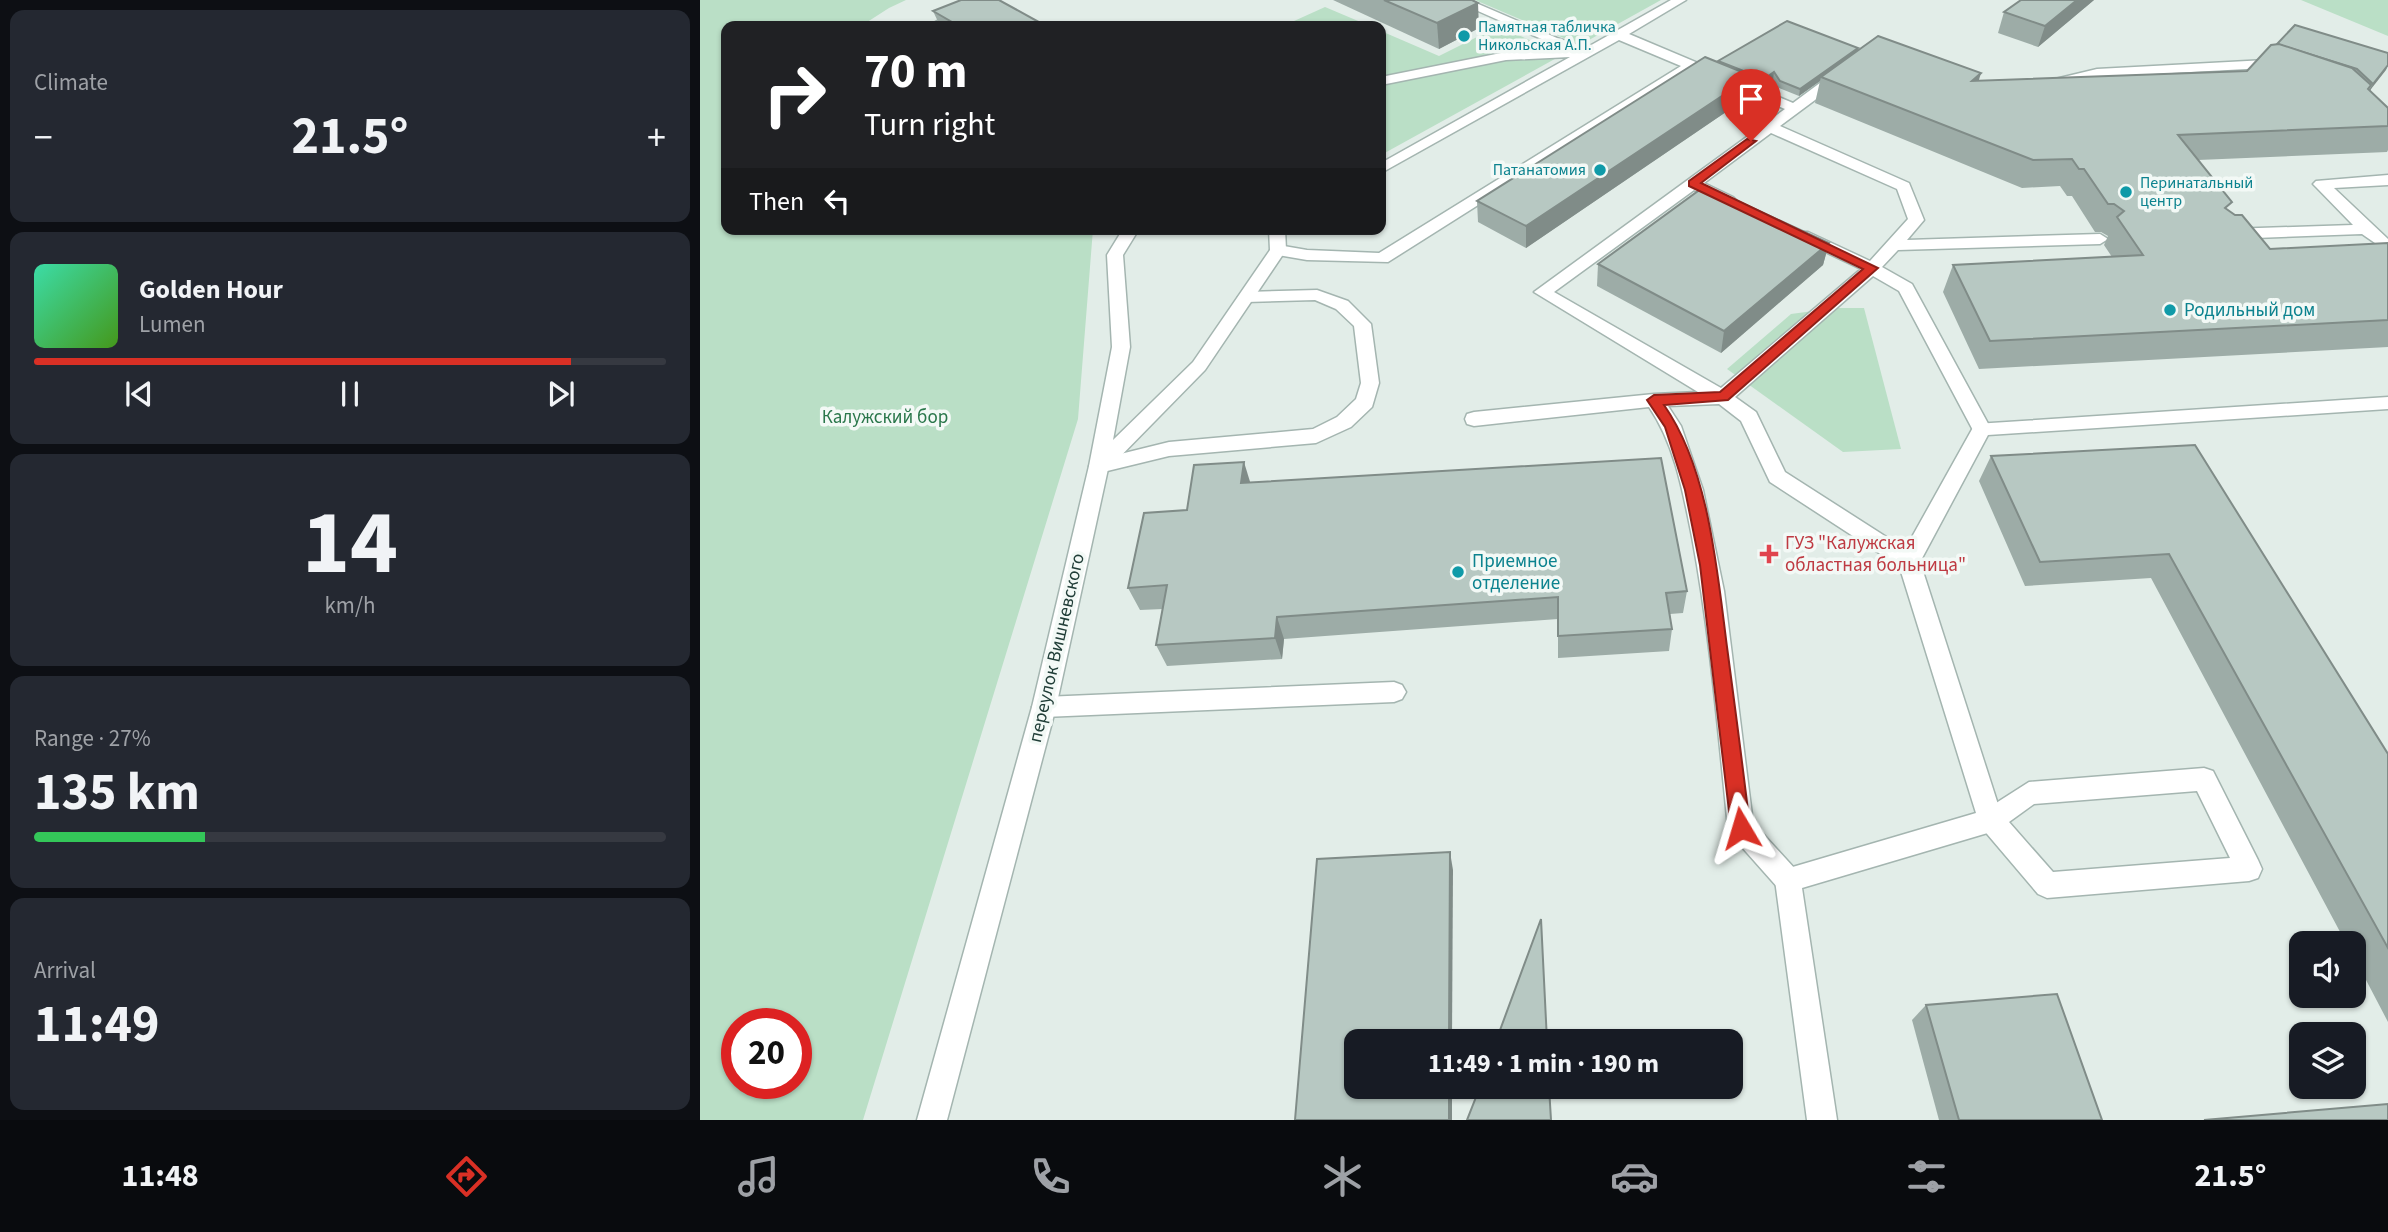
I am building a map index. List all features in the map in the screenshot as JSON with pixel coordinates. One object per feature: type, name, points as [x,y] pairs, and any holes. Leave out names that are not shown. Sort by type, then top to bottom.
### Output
[{"type":"street","points":[[944,21],[986,0]]},
{"type":"street","points":[[1459,0],[1552,41],[1586,52]]},
{"type":"street","points":[[1386,166],[1680,0]]},
{"type":"street","points":[[1619,35],[1794,108]]},
{"type":"street","points":[[1386,80],[1506,56],[1586,52]]},
{"type":"street","points":[[1788,880],[1991,820],[2029,793],[2204,779],[2249,869],[2047,885],[1991,820],[1909,562],[1776,477],[1749,417],[1723,397],[1542,292],[1858,61]]},
{"type":"street","points":[[2040,87],[2097,73],[2266,64],[2292,72]]},
{"type":"street","points":[[1099,466],[1199,366],[1246,297],[1277,240],[1307,255],[1382,258],[1691,65]]},
{"type":"street","points":[[1474,419],[1654,400],[1723,397],[1872,268],[1916,220],[1904,186],[1770,127]]},
{"type":"street","points":[[2388,180],[2321,184],[2388,247]]},
{"type":"street","points":[[1693,184],[1741,206]]},
{"type":"street","points":[[1788,229],[1872,268],[1906,289],[1982,429]]},
{"type":"street","points":[[2220,235],[2366,229]]},
{"type":"street","name":"переулок Вишневского","points":[[932,1120],[1044,707],[1099,466],[1121,347],[1115,255],[1127,235]]},
{"type":"street","points":[[1892,246],[2100,239]]},
{"type":"street","points":[[1099,466],[1169,449],[1316,436],[1344,422],[1365,402],[1370,383],[1362,324],[1342,305],[1317,295],[1246,297]]},
{"type":"street","points":[[1654,400],[1672,426],[1693,490],[1708,565],[1741,828],[1788,880],[1822,1120]]},
{"type":"street","points":[[1982,429],[2386,406]]},
{"type":"street","points":[[1909,562],[1982,429]]},
{"type":"street","points":[[1044,707],[1394,692]]},
{"type":"green space","name":"Калужский бор","points":[[700,0],[906,0],[869,21],[721,21],[721,235],[1093,235],[1078,419],[863,1120],[700,1120]]},
{"type":"green space","points":[[1475,0],[1661,0],[1580,45]]},
{"type":"green space","points":[[2301,0],[2388,0],[2388,36]]},
{"type":"green space","points":[[1325,7],[1358,21],[1294,21]]},
{"type":"green space","points":[[1499,26],[1562,55],[1386,152],[1386,33],[1439,56]]},
{"type":"green space","points":[[1836,308],[1864,308],[1901,449],[1843,452],[1727,369],[1791,314]]},
{"type":"building","points":[[961,0],[999,0],[1037,21],[950,21],[933,11]]},
{"type":"building","points":[[1384,0],[1472,0],[1478,3],[1437,23]]},
{"type":"building","points":[[2021,0],[2077,0],[2045,26],[2004,12]]},
{"type":"building","points":[[1787,21],[1858,48],[1800,89],[1780,81],[1774,72],[1764,79],[1718,61]]},
{"type":"building","points":[[2295,25],[2388,53],[2388,65],[2373,84],[2357,69],[2277,44]]},
{"type":"building","points":[[1878,36],[1981,73],[1972,81],[2247,71],[2271,45],[2279,44],[2352,68],[2371,85],[2368,89],[2388,108],[2388,126],[2178,135],[2232,202],[2225,208],[2235,215],[2242,215],[2270,249],[2388,243],[2388,320],[1990,341],[1953,265],[2143,255],[2117,217],[2124,211],[2114,204],[2108,204],[2084,169],[2079,169],[2072,159],[2033,160],[1821,77]]},
{"type":"building","points":[[1705,57],[1752,76],[1526,226],[1477,201]]},
{"type":"building","points":[[1705,186],[1829,243],[1724,331],[1598,264]]},
{"type":"building","points":[[2195,445],[2388,754],[2388,948],[2169,554],[2040,562],[1991,456]]},
{"type":"building","name":"Приемное отделение","points":[[1661,458],[1687,591],[1666,593],[1672,629],[1558,636],[1558,597],[1277,617],[1275,638],[1156,645],[1167,585],[1128,588],[1144,513],[1187,510],[1194,465],[1244,462],[1241,483]]},
{"type":"building","points":[[1450,852],[1449,1029],[1344,1029],[1344,1099],[1449,1099],[1449,1120],[1295,1120],[1317,859]]},
{"type":"building","points":[[1541,919],[1546,1029],[1500,1029]]},
{"type":"building","points":[[2057,994],[2102,1120],[1959,1120],[1926,1005]]},
{"type":"building","points":[[1475,1099],[1550,1099],[1551,1120],[1467,1120]]},
{"type":"building","points":[[2388,1104],[2388,1120],[2204,1120]]},
{"type":"place","name":"Памятная табличка Никольская А.П.","points":[[1464,36]]},
{"type":"place","name":"Патанатомия","points":[[1600,170]]},
{"type":"place","name":"Перинатальный центр","points":[[2126,192]]},
{"type":"place","name":"Родильный дом","points":[[2170,310]]},
{"type":"place","name":"ГУЗ \"Калужская областная больница\"","points":[[1769,554]]},
{"type":"place","name":"Приемное отделение","points":[[1458,572]]},
{"type":"route","points":[[1741,828],[1721,678],[1713,591],[1693,490],[1672,426],[1654,400],[1723,397],[1872,268],[1693,184],[1751,141]]}]
